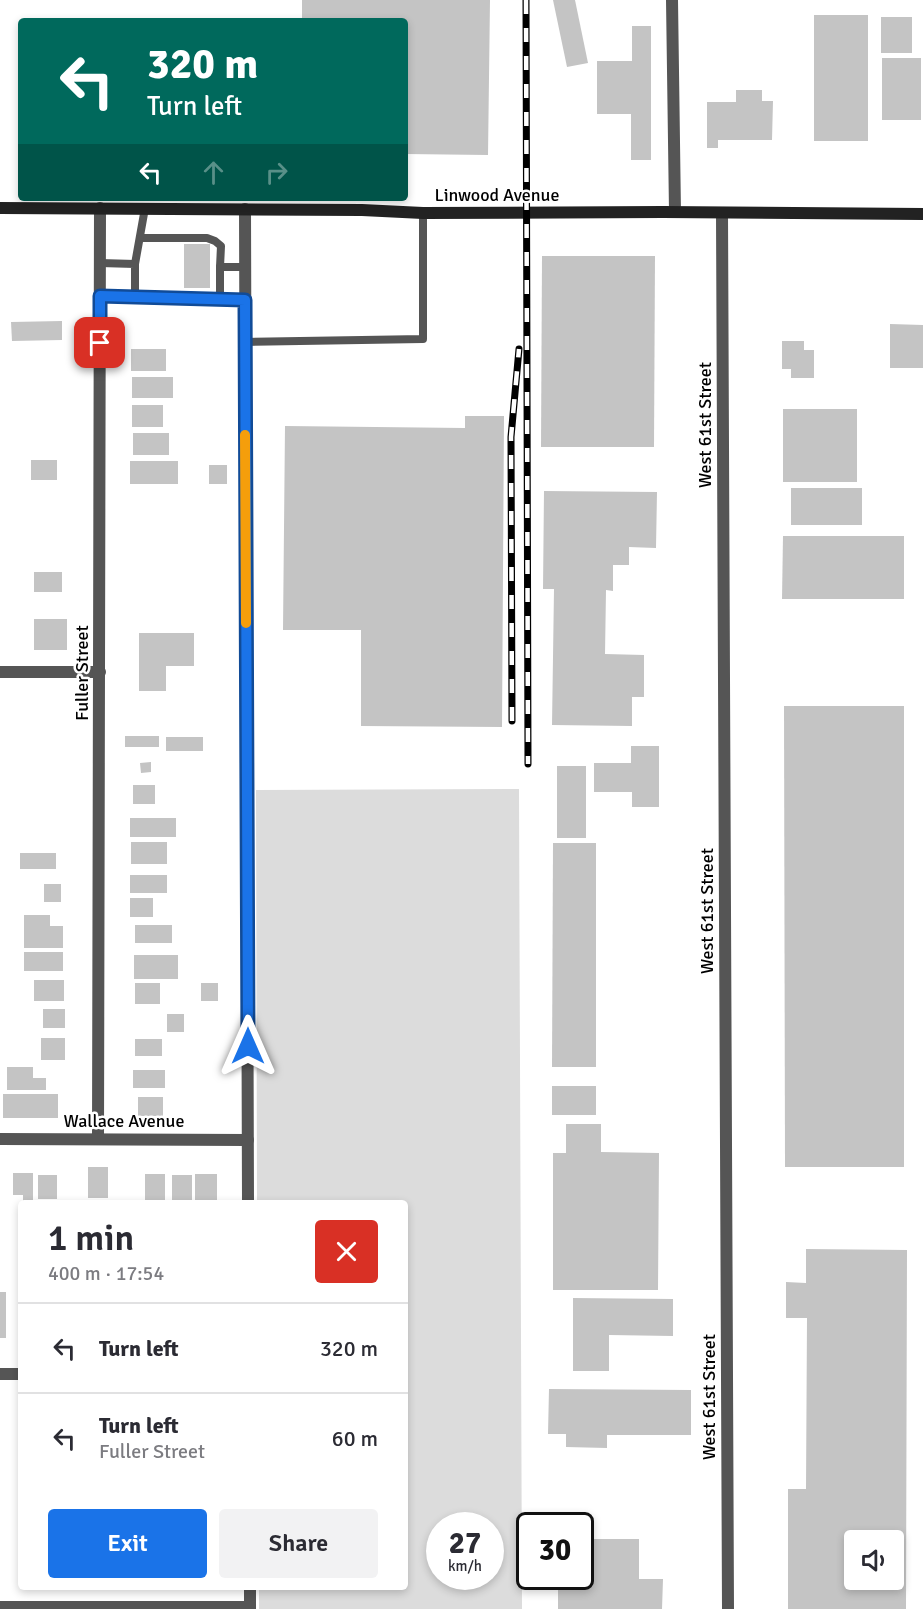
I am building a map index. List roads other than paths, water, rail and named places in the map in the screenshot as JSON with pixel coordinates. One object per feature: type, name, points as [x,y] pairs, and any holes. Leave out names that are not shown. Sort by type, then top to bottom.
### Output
[{"type":"main road","name":"Linwood Avenue","points":[[0,208],[362,210],[423,213],[923,214]]},
{"type":"street","points":[[672,0],[675,212]]},
{"type":"street","name":"Fuller Street","points":[[98,1138],[100,208]]},
{"type":"street","points":[[244,209],[248,1200]]},
{"type":"street","name":"West 61st Street","points":[[722,213],[728,1609]]},
{"type":"street","points":[[0,672],[100,672]]},
{"type":"street","name":"Wallace Avenue","points":[[0,1139],[248,1140]]},
{"type":"street","points":[[0,1374],[18,1374]]},
{"type":"street","points":[[0,1607],[250,1608],[250,1590]]},
{"type":"lane","points":[[135,298],[135,264],[145,208]]},
{"type":"lane","points":[[245,342],[423,339],[423,213]]},
{"type":"lane","points":[[140,238],[207,238],[215,241],[221,246],[220,300]]},
{"type":"lane","points":[[100,263],[135,264]]},
{"type":"lane","points":[[220,267],[244,267]]},
{"type":"lane","points":[[100,296],[245,300]]},
{"type":"railway","points":[[526,0],[528,764]]},
{"type":"railway","points":[[512,721],[511,437],[519,349]]}]
